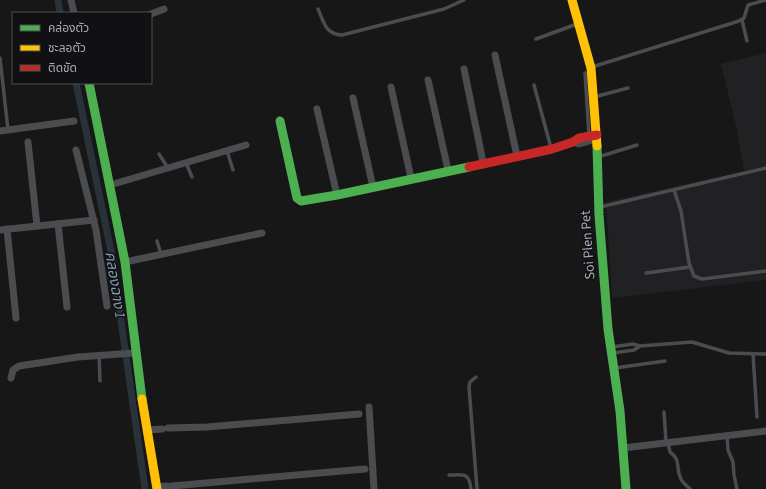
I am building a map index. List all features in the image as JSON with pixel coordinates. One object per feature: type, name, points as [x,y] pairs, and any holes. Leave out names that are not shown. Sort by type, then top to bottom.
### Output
[{"type":"street","points":[[71,0],[74,12]]},
{"type":"street","name":"Soi Plen Pet","points":[[572,0],[594,97],[594,137],[597,157],[607,314],[623,448],[626,489]]},
{"type":"street","points":[[152,14],[164,9]]},
{"type":"street","points":[[495,55],[517,156]]},
{"type":"street","points":[[464,69],[484,162]]},
{"type":"street","points":[[428,80],[448,170]]},
{"type":"street","points":[[89,84],[125,262],[135,353],[156,488],[365,469]]},
{"type":"street","points":[[392,87],[411,178]]},
{"type":"street","points":[[353,98],[373,187]]},
{"type":"street","points":[[317,109],[337,195]]},
{"type":"street","points":[[0,131],[74,122]]},
{"type":"street","points":[[280,122],[289,163],[299,200],[301,201],[337,195],[484,162],[552,149],[574,142],[578,138],[594,137]]},
{"type":"street","points":[[28,142],[37,226]]},
{"type":"street","points":[[110,185],[246,145]]},
{"type":"street","points":[[76,150],[94,220],[107,306]]},
{"type":"street","points":[[16,318],[4,230],[94,220]]},
{"type":"street","points":[[58,224],[67,307]]},
{"type":"street","points":[[125,262],[262,233]]},
{"type":"street","points":[[11,378],[13,370],[19,366],[99,355],[135,353]]},
{"type":"street","points":[[369,407],[374,489]]},
{"type":"street","points":[[148,430],[207,427],[359,414]]},
{"type":"street","points":[[623,448],[766,431]]},
{"type":"lane","points":[[318,9],[331,33],[342,35],[444,9],[464,0]]},
{"type":"lane","points":[[594,137],[588,70],[742,20],[748,5],[766,0]]},
{"type":"lane","points":[[742,20],[747,41]]},
{"type":"lane","points":[[536,39],[578,24]]},
{"type":"lane","points":[[0,58],[8,130]]},
{"type":"lane","points":[[534,85],[552,149]]},
{"type":"lane","points":[[594,97],[628,88]]},
{"type":"lane","points":[[597,157],[637,145]]},
{"type":"lane","points":[[227,151],[233,170]]},
{"type":"lane","points":[[159,154],[168,168]]},
{"type":"lane","points":[[186,163],[192,177]]},
{"type":"lane","points":[[599,207],[766,168]]},
{"type":"lane","points":[[674,190],[681,211],[690,268],[694,276],[702,279],[766,270]]},
{"type":"lane","points":[[157,241],[161,255]]},
{"type":"lane","points":[[646,273],[690,268]]},
{"type":"lane","points":[[611,350],[633,344],[640,346],[692,342],[729,353],[766,354]]},
{"type":"lane","points":[[611,350],[634,350],[640,346]]},
{"type":"lane","points":[[753,354],[757,417]]},
{"type":"lane","points":[[99,355],[100,381]]},
{"type":"lane","points":[[614,368],[665,362]]},
{"type":"lane","points":[[476,377],[470,382],[469,387],[476,489]]},
{"type":"lane","points":[[664,412],[667,442],[670,452],[678,461],[680,478],[690,489]]},
{"type":"lane","points":[[727,435],[728,450],[733,462],[734,477],[737,489]]},
{"type":"lane","points":[[449,475],[464,475],[468,477],[471,489]]},
{"type":"shaded area","points":[[766,53],[766,280],[612,298],[606,202],[744,171],[737,130],[721,64]]},
{"type":"waterway","name":"คลองฉาง 1","points":[[58,0],[60,12]]},
{"type":"waterway","name":"คลองฉาง 1","points":[[76,84],[111,251],[145,489]]},
{"type":"traffic: fast","points":[[89,84],[125,262],[142,399]]},
{"type":"traffic: fast","points":[[280,121],[297,198],[301,201],[337,195],[469,167]]},
{"type":"traffic: fast","points":[[597,146],[599,215],[608,329],[620,411],[626,489]]},
{"type":"traffic: slow","points":[[572,0],[591,68],[597,146]]},
{"type":"traffic: slow","points":[[142,399],[157,489]]},
{"type":"traffic: jam","points":[[469,167],[552,149],[573,142],[579,138],[597,135]]}]
